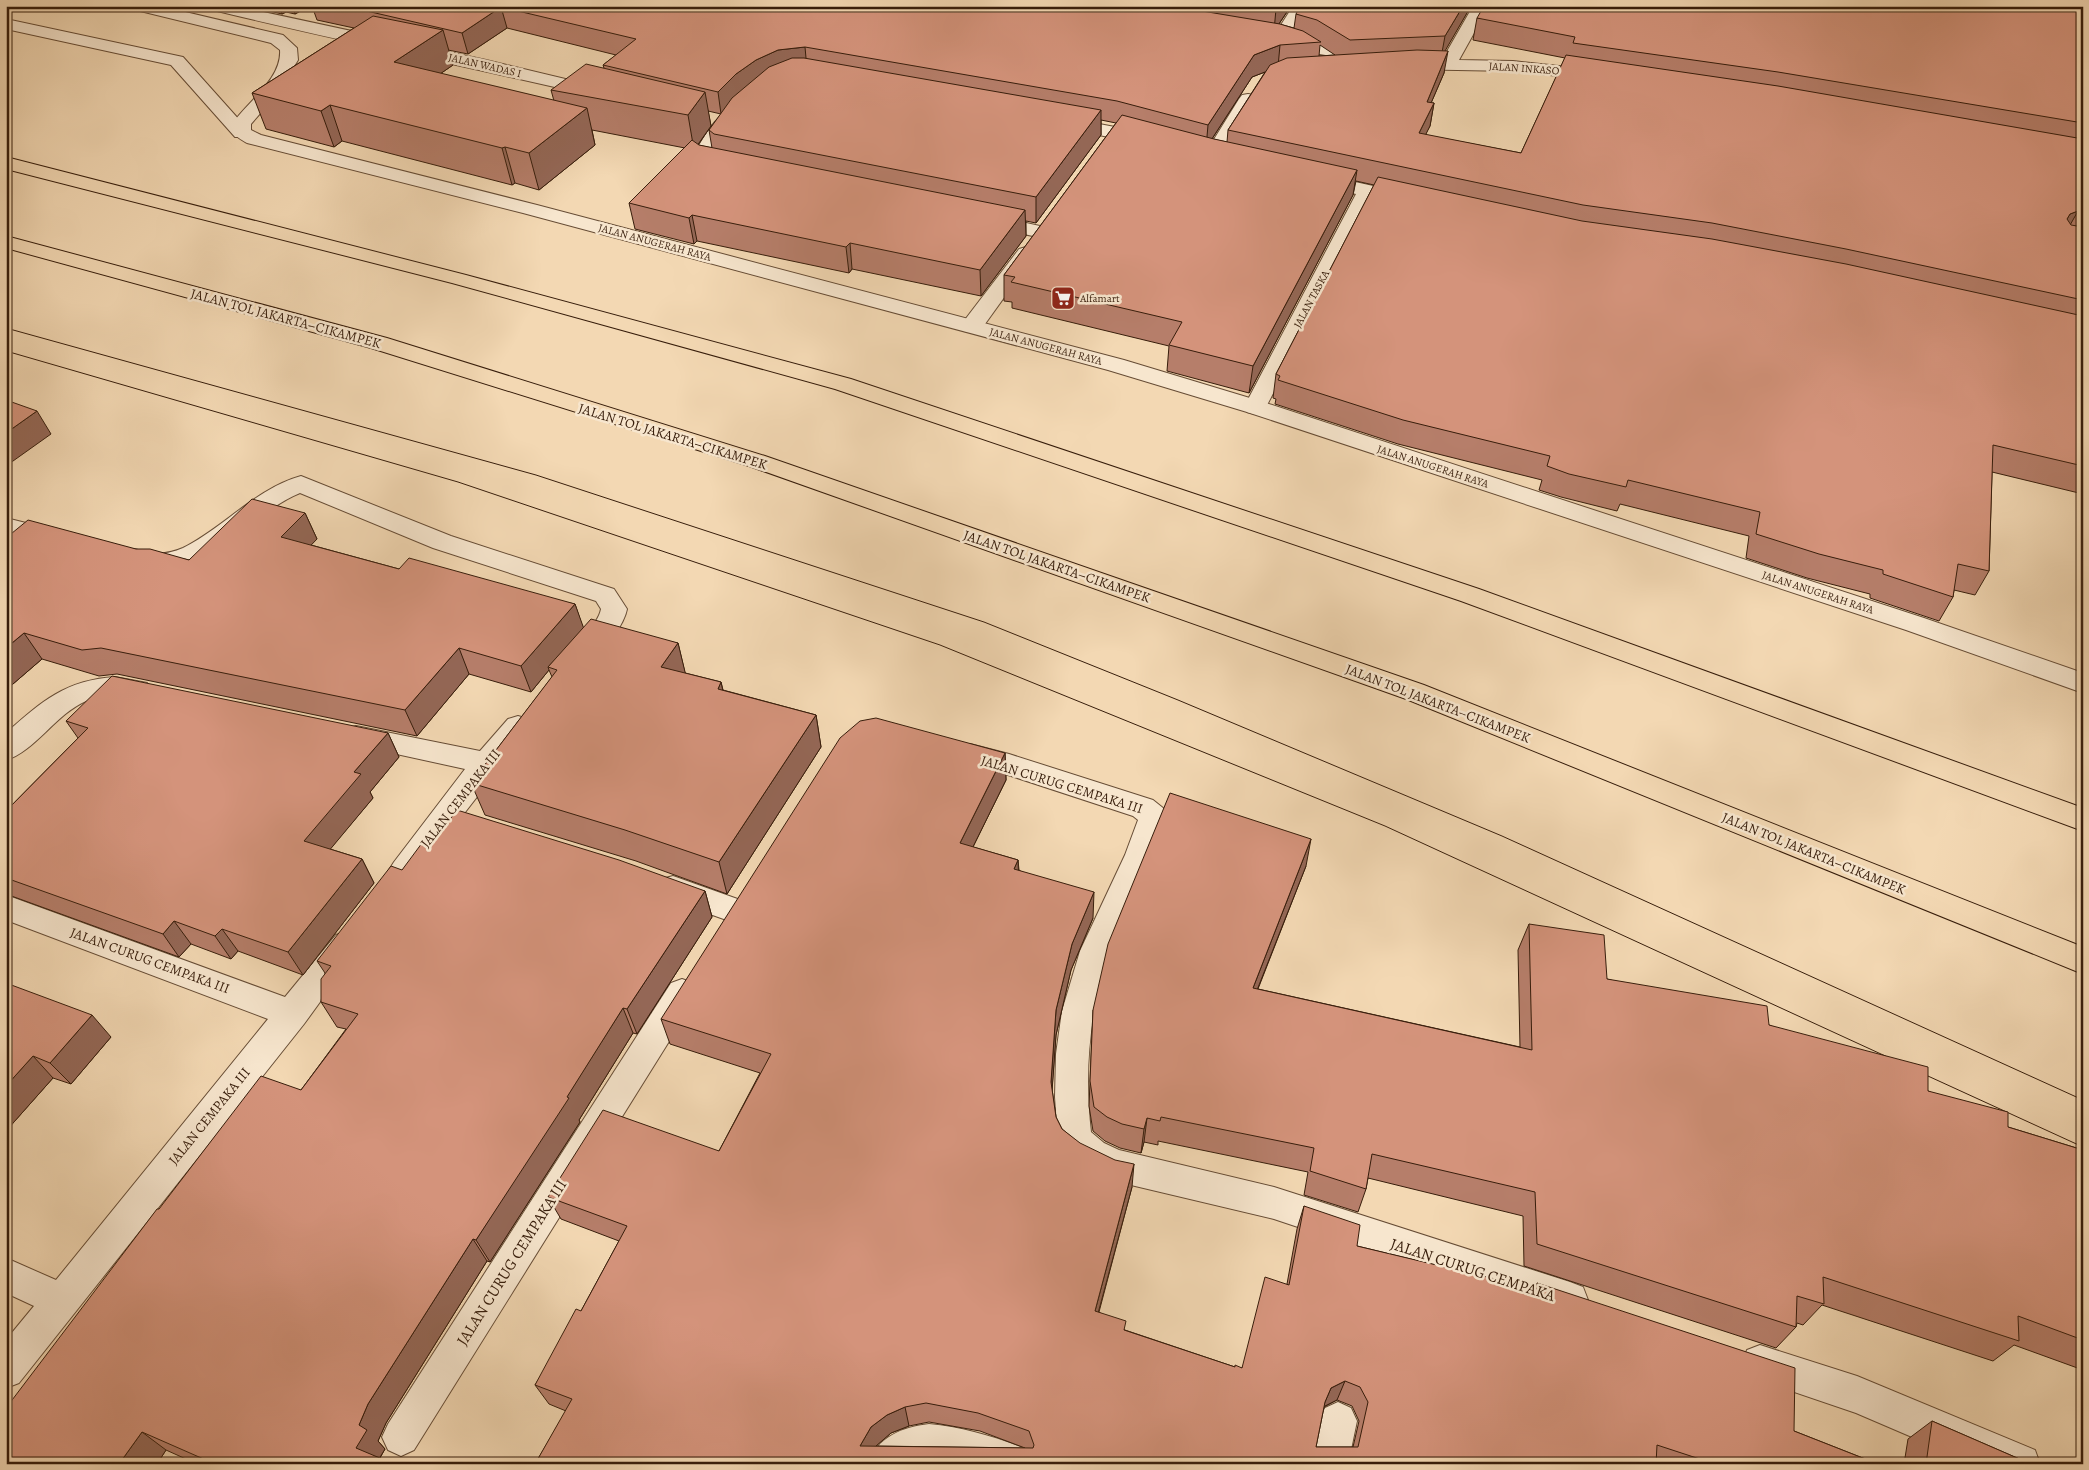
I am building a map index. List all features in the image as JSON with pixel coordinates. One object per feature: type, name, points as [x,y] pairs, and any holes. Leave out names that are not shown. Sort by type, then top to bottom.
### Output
[{"type":"highway","points":[[6,163],[459,279],[842,384],[1470,595],[2083,820]]},
{"type":"highway","name":"JALAN TOL JAKARTA–CIKAMPEK","points":[[6,242],[379,344],[757,462],[1415,692],[2083,961]]},
{"type":"street","points":[[138,6],[277,39],[288,48],[289,60],[271,90],[242,123],[242,133]]},
{"type":"street","name":"JALAN WADAS I","points":[[215,6],[292,25],[486,65],[614,96]]},
{"type":"street","points":[[1280,39],[1301,6]]},
{"type":"street","points":[[1448,65],[1481,6]]},
{"type":"street","points":[[292,25],[318,11]]},
{"type":"street","points":[[6,24],[178,61],[242,133]]},
{"type":"street","points":[[1261,36],[1280,39],[1306,47],[1342,64]]},
{"type":"street","name":"JALAN INKASO","points":[[1386,66],[1448,65],[1544,68],[1618,78]]},
{"type":"street","points":[[1212,157],[1259,83]]},
{"type":"street","points":[[740,171],[711,165],[702,158],[715,120],[749,100]]},
{"type":"street","points":[[1049,119],[1116,131],[1164,144]]},
{"type":"street","points":[[1105,147],[1116,131]]},
{"type":"street","name":"JALAN ANUGERAH RAYA","points":[[242,133],[254,140],[530,209],[1116,365],[1255,407],[1915,624],[2083,683]]},
{"type":"street","points":[[1193,152],[1231,161]]},
{"type":"street","points":[[1300,176],[1422,202]]},
{"type":"street","name":"JALAN TASKA","points":[[1255,407],[1368,190]]},
{"type":"street","points":[[972,326],[1047,224],[974,218]]},
{"type":"street","points":[[128,559],[152,564],[170,564],[187,557],[269,499],[300,484],[442,542],[605,594],[614,609],[612,620],[568,670]]},
{"type":"street","points":[[6,526],[73,544]]},
{"type":"street","points":[[6,750],[62,700],[88,689],[117,686],[166,696]]},
{"type":"street","name":"JALAN CEMPAKA III","points":[[6,1370],[293,1014],[375,907],[460,821],[486,763],[536,706]]},
{"type":"street","points":[[330,730],[486,763]]},
{"type":"street","name":"JALAN CURUG CEMPAKA III","points":[[944,749],[1009,765],[1152,813],[1151,823],[1089,970],[1074,1035],[1070,1106],[1075,1140],[1092,1154],[1114,1165],[1146,1173]]},
{"type":"street","points":[[644,878],[735,911]]},
{"type":"street","name":"JALAN CURUG CEMPAKA III","points":[[6,906],[293,1014]]},
{"type":"street","name":"JALAN CURUG CEMPAKA III","points":[[401,1437],[699,966]]},
{"type":"street","name":"JALAN CURUG CEMPAKA","points":[[1146,1173],[1274,1203],[1603,1311]]},
{"type":"street","points":[[6,1275],[62,1300]]},
{"type":"street","points":[[1725,1352],[1857,1395],[2021,1464]]},
{"type":"street","points":[[1329,1464],[1338,1421]]},
{"type":"street","points":[[886,1464],[892,1456],[918,1444],[946,1443],[1014,1464]]},
{"type":"building","points":[[345,6],[1172,6],[1280,24],[1303,31],[1321,42],[1280,45],[1254,55],[1208,125],[1117,101],[805,47],[778,50],[756,60],[736,74],[718,92],[603,65],[636,39],[501,7],[462,33]]},
{"type":"building","points":[[1258,6],[1279,6],[1276,9]]},
{"type":"building","points":[[1300,6],[1463,6],[1445,36],[1350,40],[1317,20],[1296,14]]},
{"type":"building","points":[[1484,6],[2083,6],[2083,123],[1778,72],[1573,43],[1575,37],[1477,18]]},
{"type":"building","points":[[373,16],[443,30],[394,62],[587,108],[529,153],[330,105],[321,111],[252,93]]},
{"type":"building","points":[[1417,50],[1448,51],[1427,102],[1434,103],[1419,133],[1521,153],[1566,55],[1778,86],[2083,139],[2083,212],[2078,211],[2070,214],[2067,219],[2071,225],[2083,227],[2083,300],[1846,249],[1712,223],[1583,205],[1228,130],[1270,65],[1287,58]]},
{"type":"building","points":[[792,58],[804,58],[1101,110],[1036,197],[714,134],[709,130],[732,98],[769,67]]},
{"type":"building","points":[[586,64],[705,92],[688,115],[551,90]]},
{"type":"building","points":[[1122,115],[1214,139],[1357,170],[1253,366],[1169,345],[1182,322],[1011,282],[1015,277],[1004,275]]},
{"type":"building","points":[[692,140],[699,145],[1025,210],[980,270],[850,243],[846,247],[692,215],[689,218],[629,203]]},
{"type":"building","points":[[1378,177],[1582,221],[1712,239],[1846,264],[2083,316],[2083,466],[1993,445],[1989,571],[1958,564],[1953,597],[1883,574],[1883,570],[1819,554],[1756,534],[1760,512],[1628,480],[1626,487],[1569,474],[1547,466],[1550,456],[1403,420],[1278,380],[1280,376],[1276,374]]},
{"type":"building","points":[[6,400],[37,411],[6,433]]},
{"type":"building","points":[[252,499],[305,513],[281,537],[399,569],[409,558],[575,604],[521,666],[459,648],[405,710],[101,648],[82,650],[24,633],[6,648],[6,538],[28,520],[136,549],[150,549],[189,560]]},
{"type":"building","points":[[591,619],[678,643],[661,667],[721,682],[718,689],[816,715],[719,862],[625,830],[471,783],[557,670],[548,667]]},
{"type":"building","points":[[112,676],[388,733],[354,772],[361,774],[304,841],[362,859],[288,952],[222,929],[215,936],[174,921],[163,934],[6,878],[6,811],[88,728],[66,721]]},
{"type":"building","points":[[876,718],[1005,753],[960,843],[1018,860],[1014,869],[1094,892],[1072,944],[1056,1010],[1051,1082],[1056,1117],[1062,1129],[1080,1143],[1115,1160],[1134,1164],[1095,1311],[1126,1321],[1124,1330],[1242,1368],[1265,1277],[1289,1285],[1304,1206],[1360,1225],[1357,1246],[1537,1289],[1537,1283],[1795,1368],[1794,1431],[1878,1464],[1715,1464],[1657,1445],[1656,1464],[535,1464],[572,1399],[535,1385],[576,1309],[581,1311],[627,1226],[548,1197],[603,1110],[719,1151],[771,1054],[661,1019],[840,738],[860,721]],"holes":[[[1345,1381],[1360,1387],[1368,1402],[1358,1447],[1316,1447],[1325,1402],[1331,1388]],[[926,1403],[978,1413],[1029,1431],[1034,1445],[1033,1448],[860,1446],[871,1427],[887,1415],[905,1407]]]},
{"type":"building","points":[[1170,793],[1311,839],[1253,988],[1532,1050],[1529,924],[1604,935],[1607,979],[1767,1006],[1769,1025],[1928,1067],[1928,1091],[2008,1112],[2008,1127],[2083,1150],[2083,1340],[2018,1316],[2019,1341],[1823,1277],[1824,1304],[1797,1296],[1796,1327],[1537,1244],[1535,1192],[1372,1154],[1366,1189],[1310,1171],[1314,1148],[1161,1117],[1160,1121],[1147,1118],[1144,1129],[1122,1124],[1107,1117],[1094,1107],[1090,1081],[1093,1010],[1108,944]]},
{"type":"building","points":[[457,810],[619,860],[705,891],[627,1009],[623,1008],[567,1097],[569,1098],[476,1240],[473,1239],[368,1404],[359,1425],[367,1430],[356,1448],[394,1464],[215,1464],[142,1432],[119,1464],[6,1464],[6,1408],[261,1076],[301,1090],[358,1014],[321,1002],[321,979],[331,966],[317,961],[391,866],[402,870],[425,839],[433,842]]},
{"type":"building","points":[[6,983],[92,1015],[50,1063],[33,1056],[6,1086]]},
{"type":"building","points":[[1932,1421],[2031,1464],[1926,1464]]},
{"type":"tram line","points":[[6,328],[536,475],[984,622],[1178,700],[1502,836],[2083,1100]]},
{"type":"tram line","points":[[6,351],[458,482],[940,645],[1385,826],[1894,1060]]},
{"type":"tram line","points":[[1917,1071],[2083,1147]]},
{"type":"place","name":"Alfamart","points":[[1063,298]]}]
